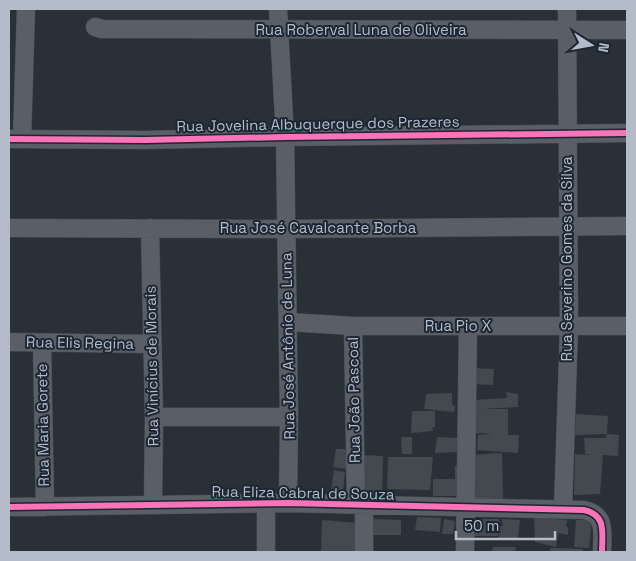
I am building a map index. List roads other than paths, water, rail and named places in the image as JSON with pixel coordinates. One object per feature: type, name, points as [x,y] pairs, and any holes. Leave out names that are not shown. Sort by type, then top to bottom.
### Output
[{"type":"street","points":[[16,139],[26,9]]},
{"type":"street","name":"Rua José Antônio de Luna","points":[[278,9],[285,137],[289,417],[288,503]]},
{"type":"street","name":"Rua Severino Gomes da Silva","points":[[563,509],[569,327],[567,9]]},
{"type":"street","name":"Rua Roberval Luna de Oliveira","points":[[95,28],[102,30],[627,30]]},
{"type":"street","name":"Rua Jovelina Albuquerque dos Prazeres","points":[[16,139],[145,140],[627,133]]},
{"type":"street","name":"Rua José Cavalcante Borba","points":[[9,228],[286,229],[627,226]]},
{"type":"street","name":"Rua Vinícius de Morais","points":[[150,228],[154,505]]},
{"type":"street","name":"Rua Pio X","points":[[288,322],[354,326],[627,326]]},
{"type":"street","name":"Rua João Pascoal","points":[[354,326],[360,505],[364,552]]},
{"type":"street","points":[[465,552],[468,326]]},
{"type":"street","name":"Rua Elis Regina","points":[[9,342],[152,344]]},
{"type":"street","name":"Rua Maria Gorete","points":[[42,343],[45,507]]},
{"type":"street","points":[[154,416],[289,417]]},
{"type":"street","name":"Rua Eliza Cabral de Souza","points":[[9,507],[288,503],[584,510],[597,515],[602,527],[602,552]]},
{"type":"street","points":[[266,504],[266,552]]}]
